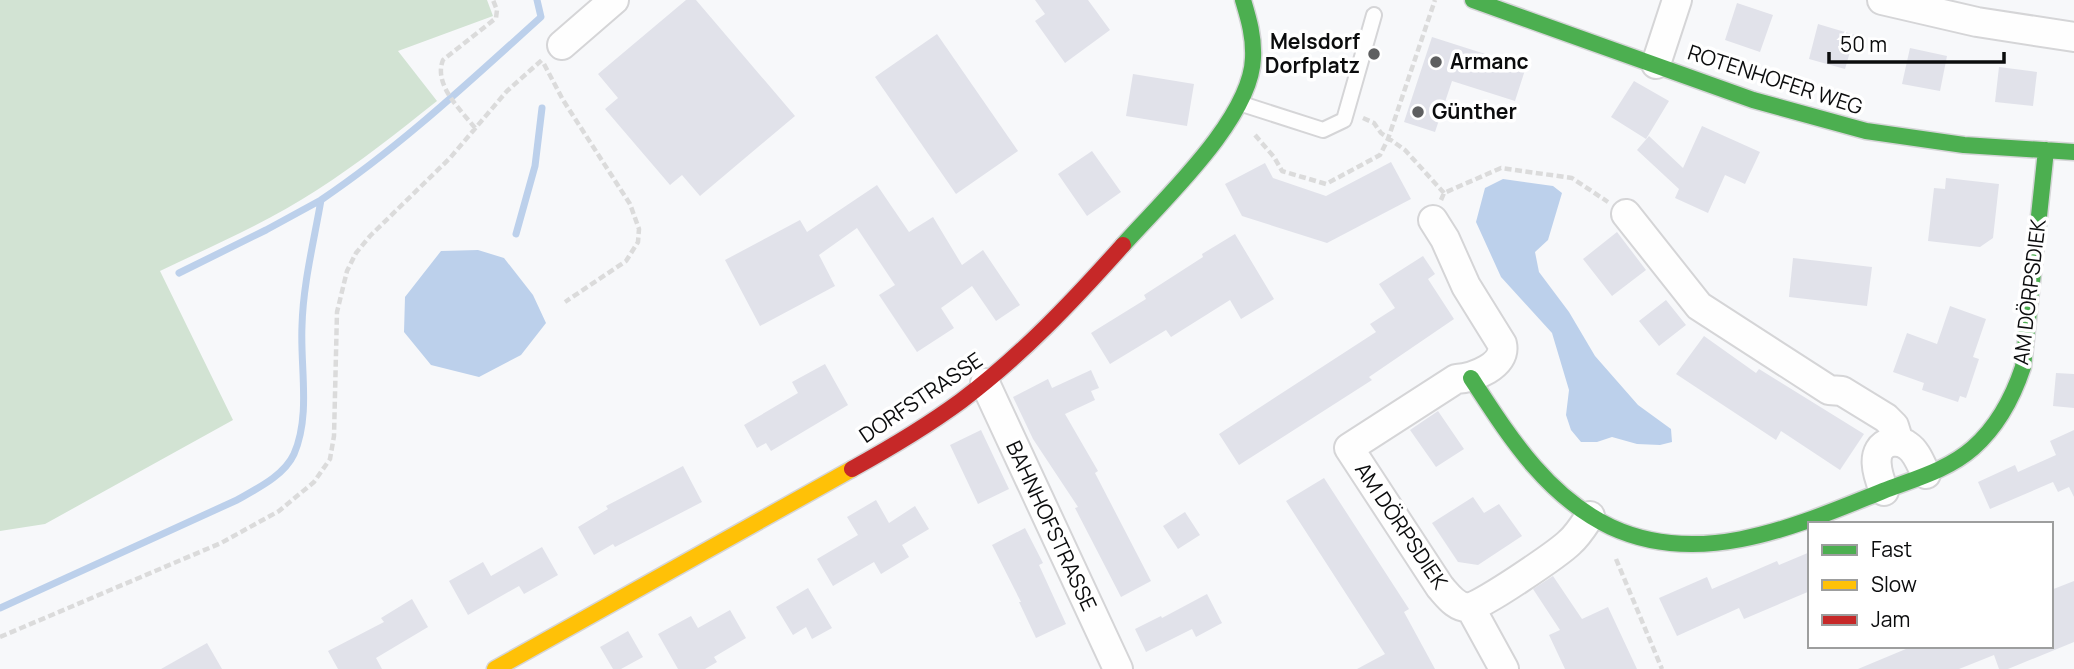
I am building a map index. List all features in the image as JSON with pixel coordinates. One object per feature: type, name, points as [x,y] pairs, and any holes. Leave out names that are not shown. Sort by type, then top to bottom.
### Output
[{"type":"street","points":[[552,53],[614,0]]},
{"type":"street","name":"DORFSTRASSE","points":[[495,669],[891,446],[985,383],[1080,292],[1224,131],[1242,104],[1253,57],[1253,34],[1243,0]]},
{"type":"street","name":"ROTENHOFER WEG","points":[[1473,0],[1753,100],[1866,131],[1964,145],[2074,152]]},
{"type":"street","points":[[1656,64],[1677,0]]},
{"type":"street","points":[[1882,0],[1977,22],[2074,37]]},
{"type":"street","name":"AM DÖRPSDIEK","points":[[1471,378],[1530,465],[1568,502],[1603,522],[1643,538],[1672,543],[1721,544],[1783,530],[1884,491],[1965,454],[2000,418],[2018,384],[2023,367],[2046,150]]},
{"type":"street","points":[[1626,214],[1699,306],[1829,390],[1842,391],[1886,418],[1894,426],[1899,442]]},
{"type":"street","name":"AM DÖRPSDIEK","points":[[1433,220],[1445,239],[1466,286],[1502,344],[1502,359],[1471,378],[1455,379],[1349,448],[1440,587],[1458,605],[1470,607],[1504,669]]},
{"type":"street","name":"BAHNHOFSTRASSE","points":[[985,383],[1118,669]]},
{"type":"street","points":[[1884,491],[1876,457],[1881,448],[1889,443],[1899,442],[1908,446],[1917,455],[1926,474]]},
{"type":"street","points":[[1470,607],[1603,522]]},
{"type":"lane","points":[[1242,104],[1323,130],[1344,120],[1374,15]]},
{"type":"path","points":[[475,128],[443,85],[440,74],[443,60],[496,18],[497,10],[493,0]]},
{"type":"path","points":[[0,638],[232,537],[279,512],[314,482],[330,459],[334,436],[337,312],[347,271],[356,253],[450,158],[507,91],[552,53],[563,100],[630,204],[639,229],[639,242],[626,261],[565,302]]},
{"type":"path","points":[[1348,111],[1374,123],[1381,133],[1405,150],[1444,193],[1501,168],[1572,178],[1626,214]]},
{"type":"path","points":[[1603,522],[1662,669]]},
{"type":"green space","points":[[0,0],[487,0],[493,16],[398,51],[437,101],[393,136],[298,202],[160,271],[233,420],[45,524],[0,531]]},
{"type":"water","points":[[1503,179],[1553,186],[1562,193],[1548,240],[1535,252],[1539,272],[1569,312],[1595,356],[1638,405],[1671,429],[1672,442],[1660,445],[1637,444],[1612,437],[1597,442],[1581,442],[1571,430],[1566,415],[1569,390],[1552,333],[1501,277],[1476,222],[1485,188]]},
{"type":"water","points":[[478,250],[504,258],[533,295],[546,323],[521,355],[479,377],[431,365],[404,332],[405,297],[441,251]]},
{"type":"building","points":[[686,0],[696,0],[795,116],[700,196],[682,175],[670,185],[605,109],[618,98],[598,74]]},
{"type":"building","points":[[1035,0],[1088,0],[1110,30],[1065,63],[1035,21],[1045,14]]},
{"type":"building","points":[[1737,3],[1773,15],[1760,52],[1725,40]]},
{"type":"building","points":[[1818,24],[1855,35],[1845,69],[1809,59]]},
{"type":"building","points":[[937,34],[1018,151],[956,194],[875,77]]},
{"type":"building","points":[[1432,37],[1526,67],[1515,101],[1452,81],[1435,132],[1404,122]]},
{"type":"building","points":[[1910,48],[1947,56],[1940,91],[1902,84]]},
{"type":"building","points":[[1999,67],[2037,72],[2033,106],[1995,102]]},
{"type":"building","points":[[1133,74],[1194,84],[1187,126],[1126,116]]},
{"type":"building","points":[[1634,81],[1669,101],[1646,139],[1611,117]]},
{"type":"building","points":[[1702,126],[1760,152],[1745,184],[1725,175],[1708,213],[1675,198],[1679,189],[1637,150],[1649,136],[1683,168]]},
{"type":"building","points":[[1092,151],[1121,192],[1087,216],[1058,174]]},
{"type":"building","points":[[1391,162],[1411,199],[1327,243],[1242,216],[1225,184],[1265,163],[1273,178],[1326,196]]},
{"type":"building","points":[[1946,178],[1999,184],[1993,238],[1980,247],[1928,241],[1934,188],[1945,189]]},
{"type":"building","points":[[877,185],[909,232],[933,217],[962,265],[983,250],[1020,305],[996,321],[972,286],[941,308],[954,328],[917,352],[879,295],[895,285],[857,228],[819,255],[835,286],[760,326],[725,260],[800,220],[807,232]]},
{"type":"building","points":[[1617,232],[1646,270],[1612,296],[1583,259]]},
{"type":"building","points":[[1235,234],[1274,299],[1241,319],[1230,300],[1171,337],[1166,330],[1110,364],[1091,333],[1146,299],[1144,295]]},
{"type":"building","points":[[1423,256],[1435,274],[1428,279],[1454,319],[1369,377],[1372,380],[1239,465],[1219,434],[1376,332],[1370,324],[1395,308],[1379,284]]},
{"type":"building","points":[[1793,258],[1872,267],[1867,306],[1789,297]]},
{"type":"building","points":[[1666,300],[1686,325],[1659,346],[1639,321]]},
{"type":"building","points":[[1950,306],[1986,319],[1973,357],[1979,359],[1966,398],[1960,396],[1958,402],[1922,390],[1924,383],[1893,372],[1907,333],[1937,344]]},
{"type":"building","points":[[1704,336],[1756,373],[1759,369],[1864,434],[1840,470],[1781,431],[1776,440],[1676,374]]},
{"type":"building","points":[[825,364],[848,405],[771,451],[766,443],[757,448],[744,425],[798,393],[792,382]]},
{"type":"building","points":[[1091,370],[1099,388],[1091,391],[1095,400],[1065,414],[1098,471],[1095,473],[1151,581],[1121,597],[1075,508],[1078,507],[1033,439],[1013,397],[1048,379],[1052,388]]},
{"type":"building","points":[[2056,373],[2074,374],[2074,408],[2053,406]]},
{"type":"building","points":[[1438,411],[1464,449],[1436,467],[1410,430]]},
{"type":"building","points":[[981,430],[1009,489],[978,504],[950,445]]},
{"type":"building","points":[[2074,430],[2074,497],[2069,487],[2058,492],[2053,482],[1990,509],[1978,482],[2015,465],[2018,472],[2056,455],[2050,441]]},
{"type":"building","points":[[683,466],[702,502],[594,555],[578,527],[608,509],[606,506]]},
{"type":"building","points":[[1324,478],[1409,609],[1404,612],[1435,669],[1357,669],[1385,654],[1286,501]]},
{"type":"building","points":[[1473,497],[1484,513],[1499,504],[1522,536],[1478,565],[1458,562],[1432,523]]},
{"type":"building","points":[[876,500],[889,523],[915,506],[929,529],[902,545],[909,557],[881,574],[874,562],[833,586],[817,559],[858,535],[847,517]]},
{"type":"building","points":[[1185,512],[1200,535],[1178,549],[1163,526]]},
{"type":"building","points":[[1025,528],[1043,563],[1039,565],[1066,624],[1036,638],[992,545]]},
{"type":"building","points":[[542,547],[558,575],[524,594],[519,586],[468,615],[449,581],[483,562],[491,576]]},
{"type":"building","points":[[1808,553],[1808,592],[1744,619],[1739,608],[1677,636],[1659,598],[1707,577],[1712,589],[1777,561],[1779,565]]},
{"type":"building","points":[[1553,576],[1582,619],[1608,607],[1637,669],[1565,669],[1549,635],[1560,630],[1533,589]]},
{"type":"building","points":[[2074,581],[2074,642],[2008,669],[1999,669],[1994,655],[1959,669],[1858,669],[1908,648],[2053,648],[2053,589]]},
{"type":"building","points":[[808,588],[832,628],[812,639],[806,627],[793,635],[776,607]]},
{"type":"building","points":[[1207,594],[1222,623],[1196,637],[1192,629],[1146,652],[1135,629]]},
{"type":"building","points":[[412,599],[428,627],[376,658],[382,669],[338,669],[328,651],[384,622],[381,618]]},
{"type":"building","points":[[730,610],[746,638],[714,657],[717,662],[705,669],[678,669],[658,634],[691,616],[698,628]]},
{"type":"building","points":[[628,631],[643,657],[621,669],[613,669],[600,647]]},
{"type":"building","points":[[207,643],[222,669],[161,669]]},
{"type":"waterway","points":[[0,608],[237,500],[284,469],[294,454],[302,423],[303,310],[321,200],[407,135],[541,17],[537,0]]},
{"type":"waterway","points":[[516,234],[535,166],[542,108]]},
{"type":"waterway","points":[[179,273],[321,200]]},
{"type":"traffic: fast","points":[[1123,245],[1202,158],[1237,107],[1248,82],[1253,58],[1252,36],[1243,0]]},
{"type":"traffic: fast","points":[[1473,0],[1753,100],[1866,131],[1964,145],[2074,152]]},
{"type":"traffic: fast","points":[[1471,378],[1515,442],[1548,482],[1588,514],[1611,527],[1645,539],[1680,544],[1749,538],[1817,517],[1919,478],[1953,462],[1973,448],[2004,410],[2019,378],[2023,367],[2046,150]]},
{"type":"traffic: slow","points":[[495,669],[852,469]]},
{"type":"traffic: jam","points":[[852,469],[922,428],[1005,366],[1046,327],[1123,245]]},
{"type":"place","name":"Melsdorf Dorfplatz","points":[[1374,54]]},
{"type":"place","name":"Armanc","points":[[1436,62]]},
{"type":"place","name":"Günther","points":[[1418,112]]}]
